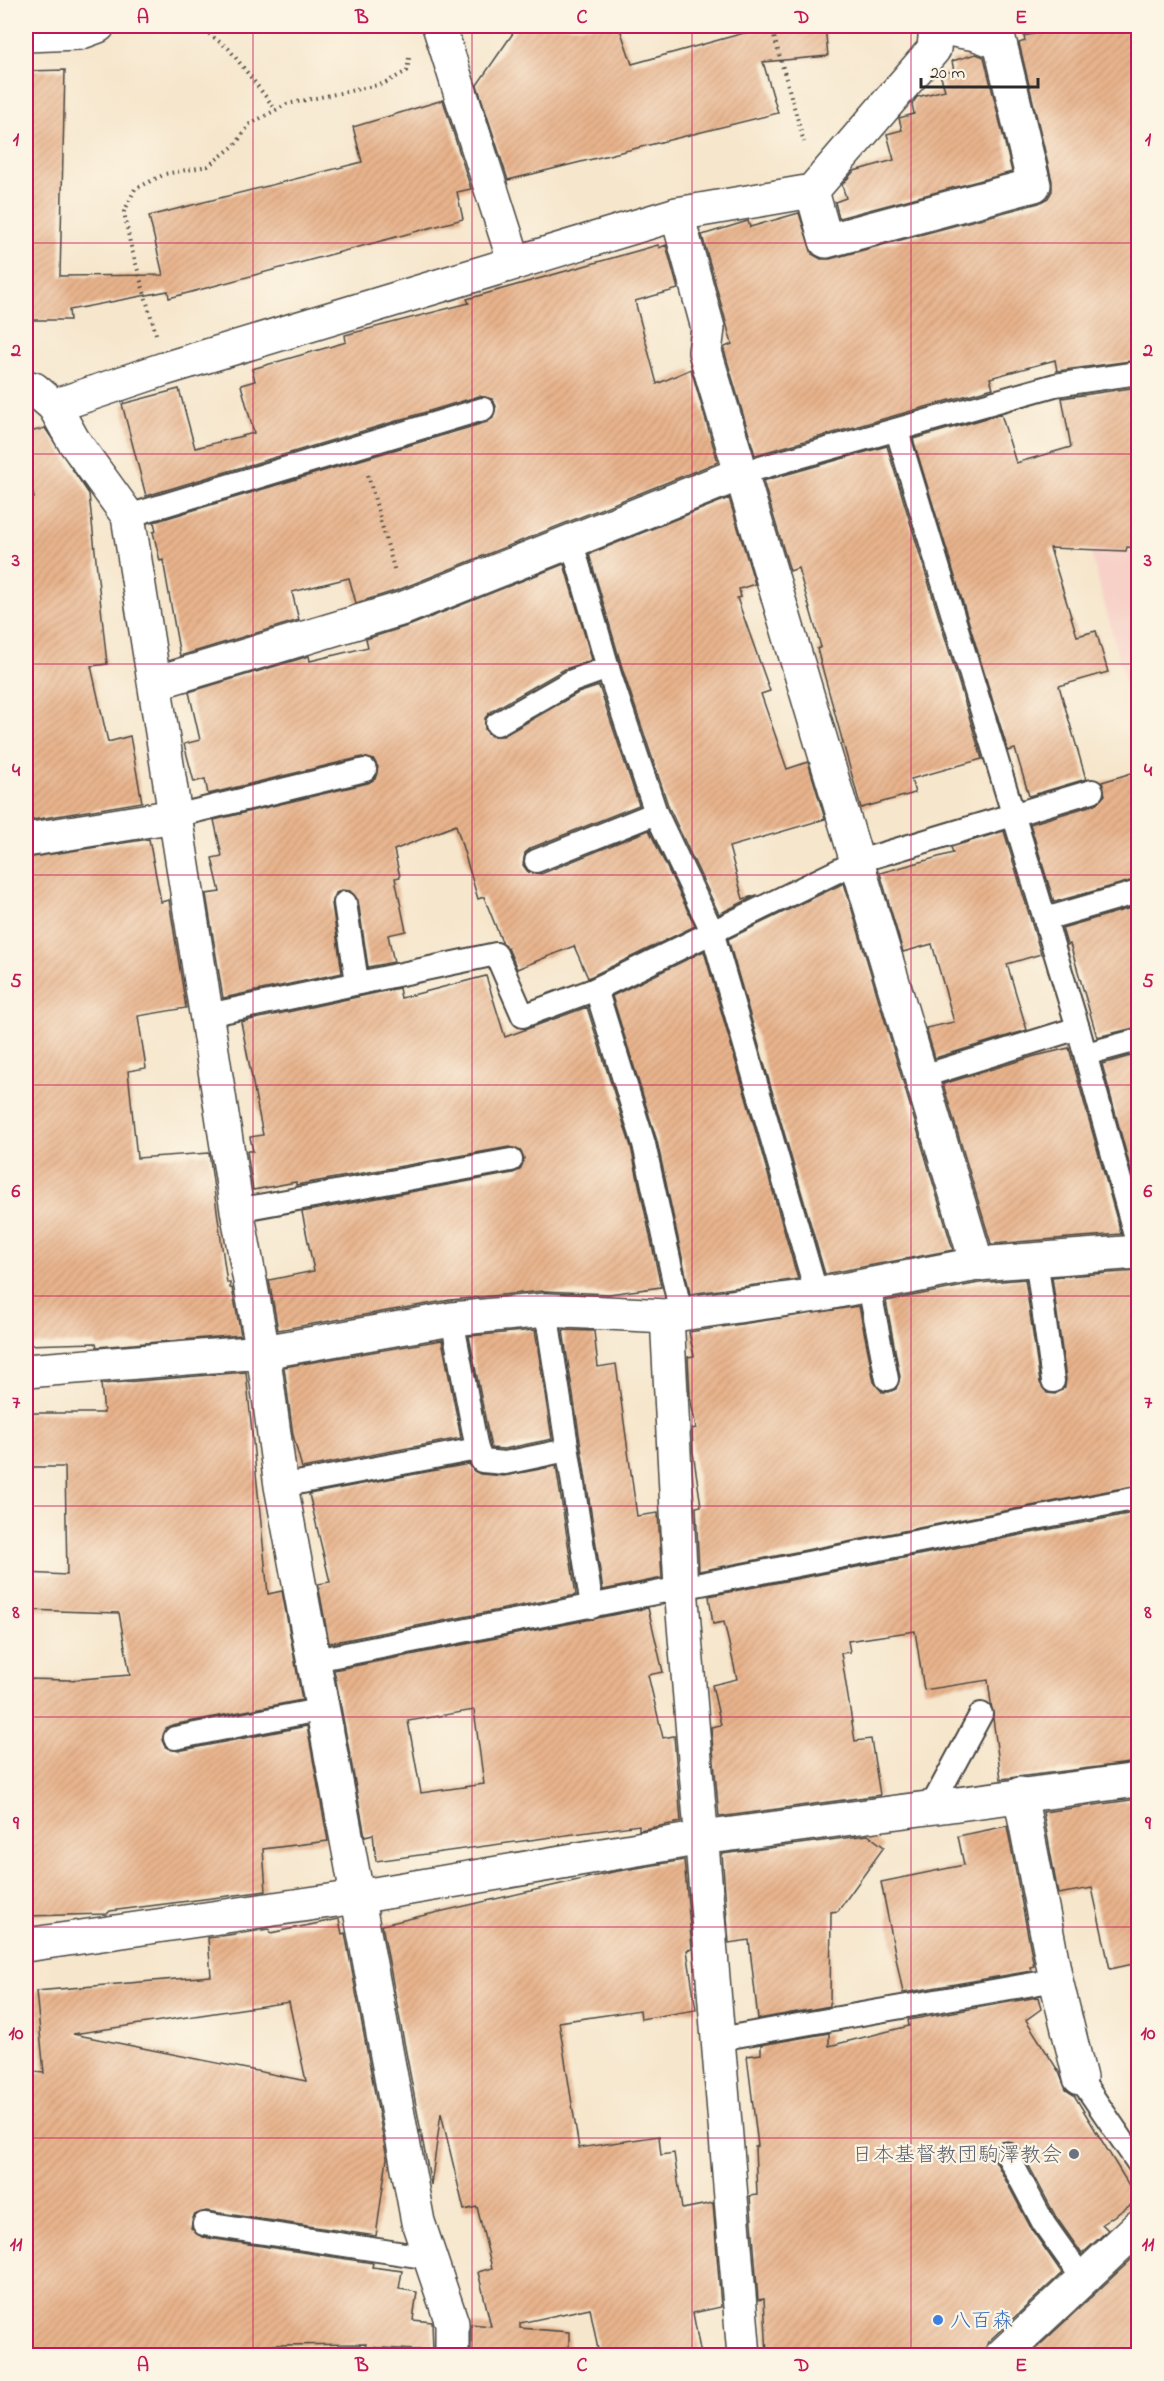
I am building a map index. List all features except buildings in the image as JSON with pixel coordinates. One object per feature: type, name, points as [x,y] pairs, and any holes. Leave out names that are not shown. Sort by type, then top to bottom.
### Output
[{"type":"street","points":[[26,35],[79,33],[98,26]]},
{"type":"street","points":[[439,26],[509,245]]},
{"type":"street","points":[[54,406],[164,369],[677,214],[812,191],[934,49],[936,26],[976,34],[999,42],[1034,185],[826,241],[812,191]]},
{"type":"street","points":[[677,214],[708,328],[705,352],[976,1264]]},
{"type":"street","points":[[26,387],[34,389],[54,406],[73,440],[128,516],[237,1210],[263,1352],[281,1486],[418,2222],[452,2323],[452,2355]]},
{"type":"street","points":[[155,683],[404,608],[572,543],[742,473]]},
{"type":"street","points":[[26,840],[175,816]]},
{"type":"street","points":[[26,1371],[263,1352],[452,1319],[546,1311],[674,1315],[817,1295],[976,1264],[1138,1252]]},
{"type":"street","points":[[674,1315],[681,1588],[744,2355]]},
{"type":"street","points":[[26,1945],[357,1897],[702,1838],[1138,1780]]},
{"type":"street","points":[[1020,1794],[1056,1980],[1080,2078]]},
{"type":"street","points":[[1001,2355],[1138,2228]]},
{"type":"lane","points":[[742,473],[1054,385],[1138,373]]},
{"type":"lane","points":[[128,516],[483,409]]},
{"type":"lane","points":[[897,431],[1086,1054],[1138,1246]]},
{"type":"lane","points":[[572,543],[608,668],[656,813],[712,931],[817,1295]]},
{"type":"lane","points":[[497,724],[572,681],[608,668]]},
{"type":"lane","points":[[175,816],[365,770]]},
{"type":"lane","points":[[208,1015],[496,954],[523,1016],[596,989],[856,862],[1013,812],[1092,791]]},
{"type":"lane","points":[[536,861],[656,813]]},
{"type":"lane","points":[[1045,919],[1138,892]]},
{"type":"lane","points":[[345,903],[357,982]]},
{"type":"lane","points":[[596,989],[644,1144],[674,1315]]},
{"type":"lane","points":[[920,1077],[1078,1028]]},
{"type":"lane","points":[[1086,1054],[1138,1040]]},
{"type":"lane","points":[[237,1210],[511,1160]]},
{"type":"lane","points":[[1036,1258],[1053,1381]]},
{"type":"lane","points":[[869,1286],[887,1379]]},
{"type":"lane","points":[[546,1311],[592,1606]]},
{"type":"lane","points":[[452,1319],[477,1449],[482,1461],[505,1463],[567,1450]]},
{"type":"lane","points":[[281,1486],[477,1449]]},
{"type":"lane","points":[[315,1660],[1138,1498]]},
{"type":"lane","points":[[175,1738],[324,1709]]},
{"type":"lane","points":[[930,1809],[981,1714]]},
{"type":"lane","points":[[719,2039],[1056,1980]]},
{"type":"lane","points":[[1080,2078],[1138,2163]]},
{"type":"lane","points":[[1007,2154],[1044,2224],[1083,2279]]},
{"type":"lane","points":[[204,2224],[431,2258]]},
{"type":"path","points":[[169,26],[171,29],[207,33],[229,49],[276,110]]},
{"type":"path","points":[[771,26],[805,146]]},
{"type":"path","points":[[158,343],[130,243],[124,212],[135,189],[165,174],[208,166],[236,145],[250,124],[287,104],[382,84],[407,71],[411,49]]},
{"type":"path","points":[[360,446],[404,608]]},
{"type":"shaded area","points":[[1089,545],[1138,552],[1138,731]]},
{"type":"place","name":"日本基督教団駒澤教会","points":[[1074,2154]]},
{"type":"place","name":"八百森","points":[[938,2320]]}]
